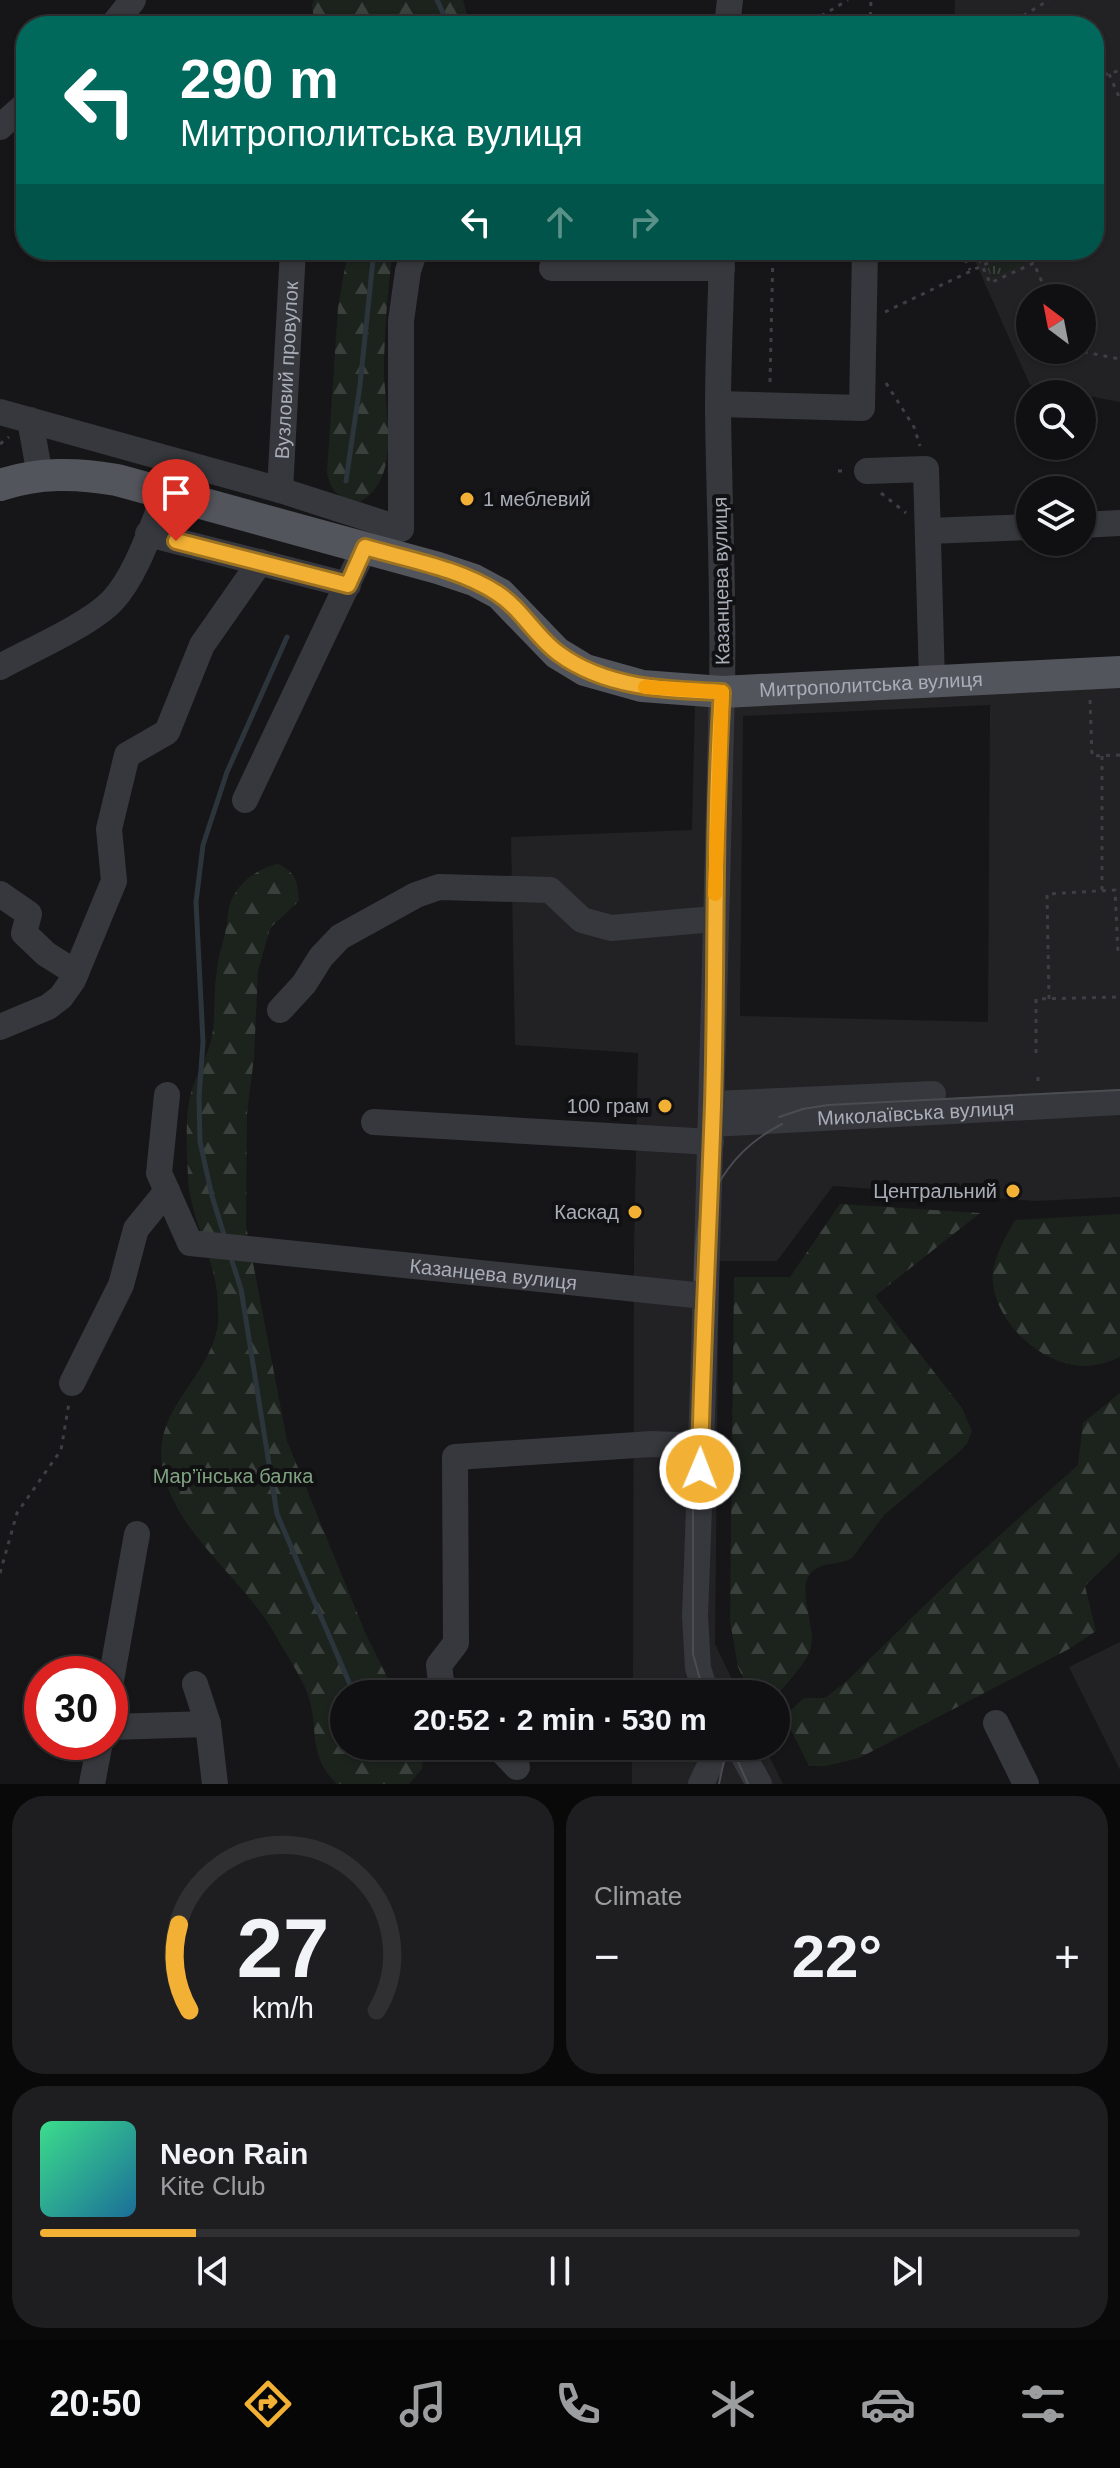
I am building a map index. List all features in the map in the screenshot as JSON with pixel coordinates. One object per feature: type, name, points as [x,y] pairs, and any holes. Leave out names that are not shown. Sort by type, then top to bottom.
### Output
[{"type":"main road","name":"Митрополитська вулиця","points":[[0,485],[40,476],[91,475],[438,568],[500,594],[557,653],[585,670],[642,686],[722,692],[1120,672]]},
{"type":"street","points":[[120,16],[133,0]]},
{"type":"street","points":[[0,127],[16,113]]},
{"type":"street","name":"Вузловий провулок","points":[[280,490],[292,260]]},
{"type":"street","points":[[0,412],[280,490],[401,529],[401,321],[412,260]]},
{"type":"street","points":[[552,268],[703,260]]},
{"type":"street","name":"Казанцева вулиця","points":[[702,1680],[695,1647],[722,692],[718,404],[722,260]]},
{"type":"street","points":[[718,404],[862,408],[865,260]]},
{"type":"street","points":[[30,420],[40,476]]},
{"type":"street","points":[[870,480],[926,469],[932,681]]},
{"type":"street","points":[[0,667],[93,615],[114,599],[129,576],[166,493]]},
{"type":"street","points":[[1096,524],[1120,523]]},
{"type":"street","points":[[928,531],[1016,528]]},
{"type":"street","points":[[148,534],[348,585]]},
{"type":"street","points":[[245,800],[365,547]]},
{"type":"street","points":[[0,1027],[48,1007],[61,997],[76,973],[114,881],[109,829],[127,755],[167,732],[202,645],[260,562]]},
{"type":"street","points":[[280,1010],[340,937],[416,895],[439,887],[550,890],[582,920],[611,928],[714,919]]},
{"type":"street","points":[[0,894],[29,914],[24,933],[46,954],[76,973]]},
{"type":"street","name":"Миколаївська вулиця","points":[[712,1123],[1120,1084]]},
{"type":"street","points":[[72,1383],[121,1285],[136,1229],[167,1191],[159,1173],[167,1095]]},
{"type":"street","name":"Миколаївська вулиця","points":[[712,1123],[1120,1102]]},
{"type":"street","points":[[374,1122],[712,1123]]},
{"type":"street","name":"Казанцева вулиця","points":[[167,1191],[190,1243],[704,1296]]},
{"type":"street","points":[[441,1680],[439,1665],[456,1643],[455,1457],[652,1444],[700,1446]]},
{"type":"street","points":[[115,1656],[137,1534]]},
{"type":"street","points":[[195,1684],[208,1724],[215,1784]]},
{"type":"street","points":[[996,1723],[1026,1784]]},
{"type":"street","points":[[128,1726],[208,1724]]},
{"type":"street","points":[[92,1784],[97,1760]]},
{"type":"street","points":[[510,1760],[517,1767]]},
{"type":"street","points":[[701,1784],[716,1760]]},
{"type":"street","points":[[738,1760],[759,1784]]},
{"type":"path","points":[[821,16],[848,0]]},
{"type":"path","points":[[1023,16],[1049,0]]},
{"type":"path","points":[[1104,74],[1120,70]]},
{"type":"path","points":[[1109,74],[1120,99]]},
{"type":"path","points":[[770,406],[773,260]]},
{"type":"path","points":[[965,260],[970,270]]},
{"type":"path","points":[[979,260],[990,283],[1034,263]]},
{"type":"path","points":[[864,323],[992,260]]},
{"type":"path","points":[[1033,260],[1043,284]]},
{"type":"path","points":[[1096,354],[1120,359]]},
{"type":"path","points":[[863,362],[881,376],[914,427],[926,469]]},
{"type":"path","points":[[870,480],[928,531]]},
{"type":"path","points":[[1090,694],[1092,756],[1120,755]]},
{"type":"path","points":[[1102,756],[1102,891]]},
{"type":"path","points":[[1049,999],[1047,894],[1115,890],[1119,951]]},
{"type":"path","points":[[1036,1053],[1036,999],[1120,997]]},
{"type":"path","points":[[0,1573],[17,1513],[61,1450],[72,1383]]},
{"type":"shaded area","points":[[955,0],[1120,0],[1120,402],[1096,397],[1096,380],[1028,380],[1021,364],[1096,364],[1096,284],[1016,284],[1016,354],[974,260],[1104,260],[1104,16],[954,16]]},
{"type":"shaded area","name":"Центральний","points":[[1120,683],[1120,1197],[1035,1201],[833,1186],[777,1261],[719,1261],[715,1644],[732,1680],[633,1680],[634,1249],[638,1053],[515,1045],[511,837],[692,830],[695,701]],"holes":[[[990,705],[988,1022],[740,1016],[743,716]]]},
{"type":"shaded area","points":[[1120,1642],[1120,1770],[1069,1667]]},
{"type":"shaded area","points":[[632,1760],[771,1760],[783,1784],[632,1784]]},
{"type":"green space","points":[[314,0],[463,0],[467,16],[314,16]]},
{"type":"green space","points":[[346,260],[392,260],[384,361],[387,459],[382,477],[372,492],[357,503],[336,493],[327,472],[338,308]]},
{"type":"green space","points":[[1003,260],[1026,262],[992,278],[987,267]]},
{"type":"green space","name":"Мар’їнська балка","points":[[278,864],[289,871],[295,878],[299,901],[270,928],[258,971],[254,1057],[247,1113],[246,1226],[287,1441],[365,1632],[389,1680],[330,1680],[330,1760],[423,1760],[422,1769],[409,1784],[337,1784],[327,1773],[317,1752],[311,1707],[301,1680],[264,1617],[186,1521],[165,1479],[161,1456],[163,1436],[170,1418],[201,1368],[217,1330],[215,1278],[193,1207],[188,1177],[188,1108],[193,1086],[212,1038],[215,984],[230,904],[237,890],[263,869]]},
{"type":"green space","points":[[840,1204],[980,1213],[875,1296],[962,1408],[972,1431],[968,1442],[884,1515],[852,1558],[820,1567],[811,1573],[805,1588],[811,1647],[790,1680],[744,1680],[738,1667],[730,1621],[734,1277],[790,1277]]},
{"type":"green space","points":[[1120,1214],[1120,1357],[1084,1366],[1053,1359],[1025,1340],[1003,1314],[993,1276],[1003,1243],[1015,1220]]},
{"type":"green space","points":[[1120,1393],[1120,1552],[1085,1586],[1096,1631],[1069,1649],[859,1758],[826,1766],[809,1766],[790,1728],[790,1711],[804,1698],[825,1698],[847,1681],[959,1572],[1078,1465],[1083,1423]]},
{"type":"waterway","points":[[437,0],[444,16]]},
{"type":"waterway","points":[[346,481],[373,260]]},
{"type":"waterway","points":[[225,1238],[200,1142],[203,1042],[196,902],[203,845],[227,772],[287,637]]},
{"type":"waterway","points":[[230,1255],[241,1289],[277,1514],[348,1680]]},
{"type":"tram line","points":[[779,1117],[828,1105],[1120,1090]]},
{"type":"tram line","points":[[714,1191],[743,1152],[782,1124]]},
{"type":"tram line","points":[[695,1280],[697,1233],[708,1188]]},
{"type":"tram line","points":[[694,1431],[695,1310]]},
{"type":"tram line","points":[[693,1461],[693,1654],[700,1680]]},
{"type":"tram line","points":[[719,1784],[724,1760]]},
{"type":"tram line","points":[[737,1760],[748,1784]]},
{"type":"slow traffic","points":[[645,687],[722,692],[715,894]]},
{"type":"place","name":"1 меблевий","points":[[467,499]]},
{"type":"place","name":"100 грам","points":[[665,1106]]},
{"type":"place","name":"Центральний","points":[[1013,1191]]},
{"type":"place","name":"Каскад","points":[[635,1212]]},
{"type":"route","points":[[176,541],[348,585],[365,547],[474,580],[500,594],[557,653],[585,670],[642,686],[722,692],[714,919],[713,1104],[705,1258],[700,1469]]}]
